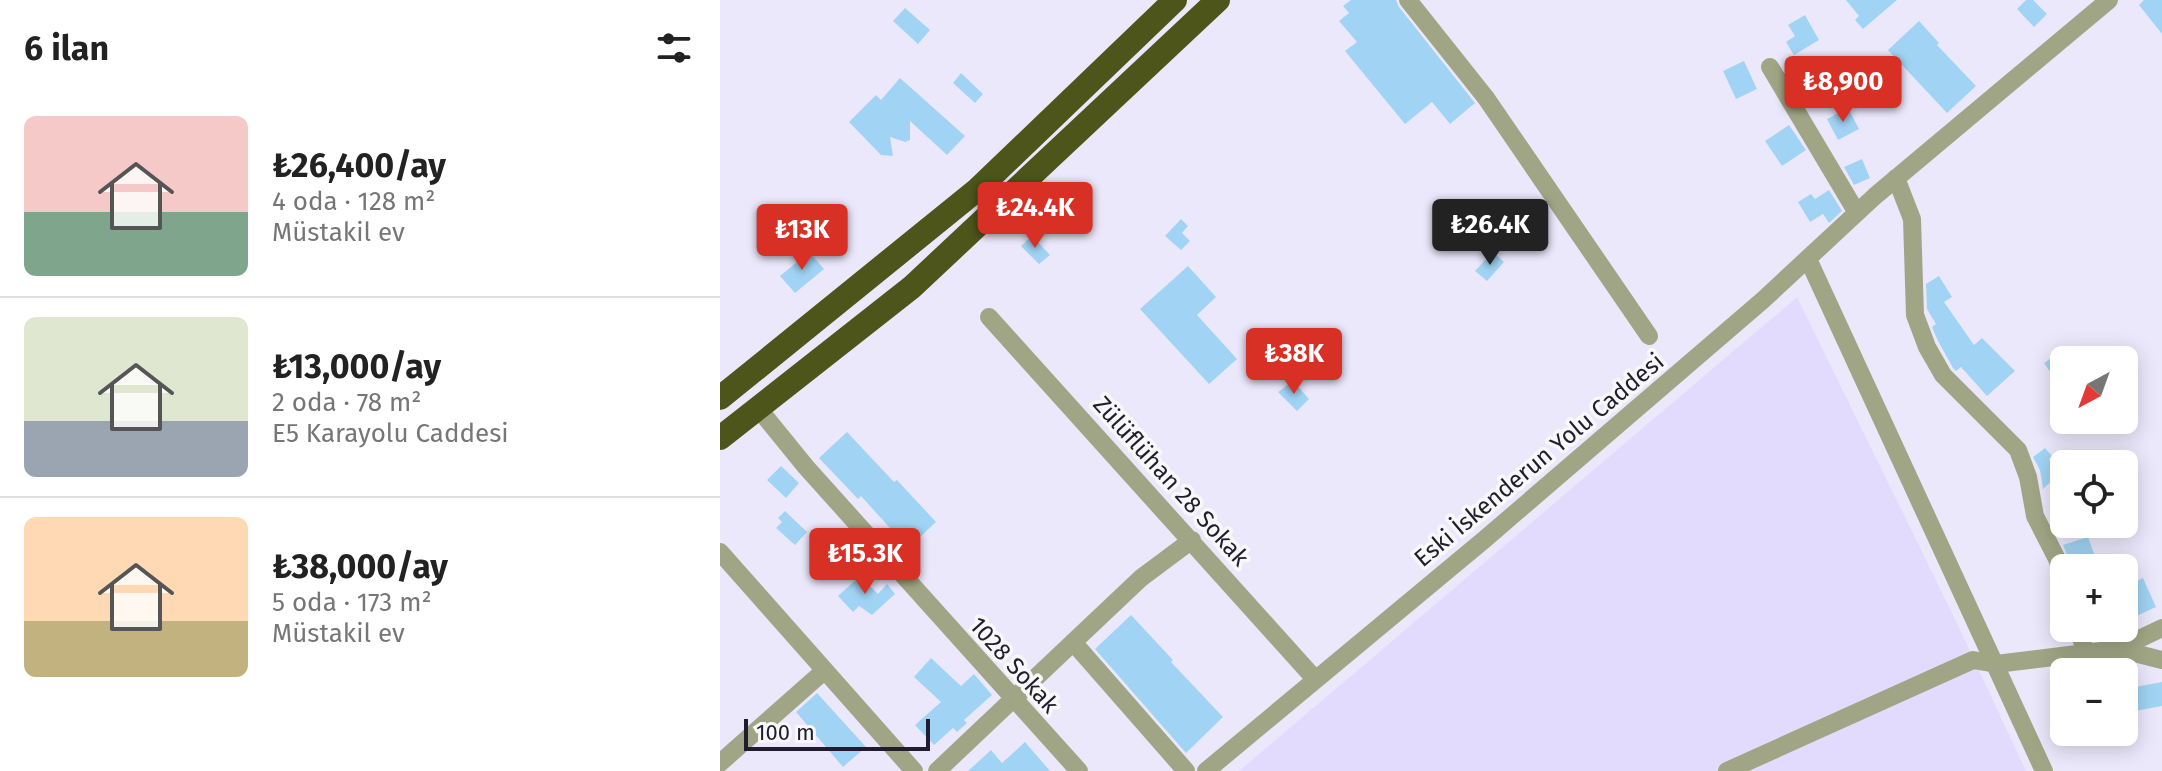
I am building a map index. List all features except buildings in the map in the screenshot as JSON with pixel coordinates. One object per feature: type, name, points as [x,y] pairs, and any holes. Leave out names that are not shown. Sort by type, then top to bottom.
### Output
[{"type":"highway","points":[[720,398],[978,189],[1175,0]]},
{"type":"highway","points":[[720,438],[912,287],[1218,0]]},
{"type":"street","points":[[1408,0],[1486,98],[1649,336]]},
{"type":"street","name":"Eski İskenderun Yolu Caddesi","points":[[1206,771],[1485,539],[1763,300],[1896,178],[2109,0]]},
{"type":"street","points":[[1770,67],[1857,213]]},
{"type":"street","points":[[1896,178],[1912,219],[1915,315],[1927,347],[1943,375],[2018,450],[2028,477],[2035,516],[2054,554]]},
{"type":"street","points":[[1808,259],[2044,771]]},
{"type":"street","name":"Zülüflühan 28 Sokak","points":[[989,317],[1315,679]]},
{"type":"street","name":"1028 Sokak","points":[[758,408],[806,467],[1079,771]]},
{"type":"street","points":[[937,771],[1141,578],[1192,540]]},
{"type":"street","points":[[720,552],[914,771]]},
{"type":"street","points":[[2118,649],[2162,628]]},
{"type":"street","points":[[1073,642],[1186,771]]},
{"type":"street","points":[[2082,642],[2085,651]]},
{"type":"street","points":[[1727,771],[1973,660],[1996,664],[2118,649],[2162,660]]},
{"type":"street","points":[[720,763],[824,671]]},
{"type":"shaded area","points":[[1797,297],[2026,771],[1239,771]]}]
